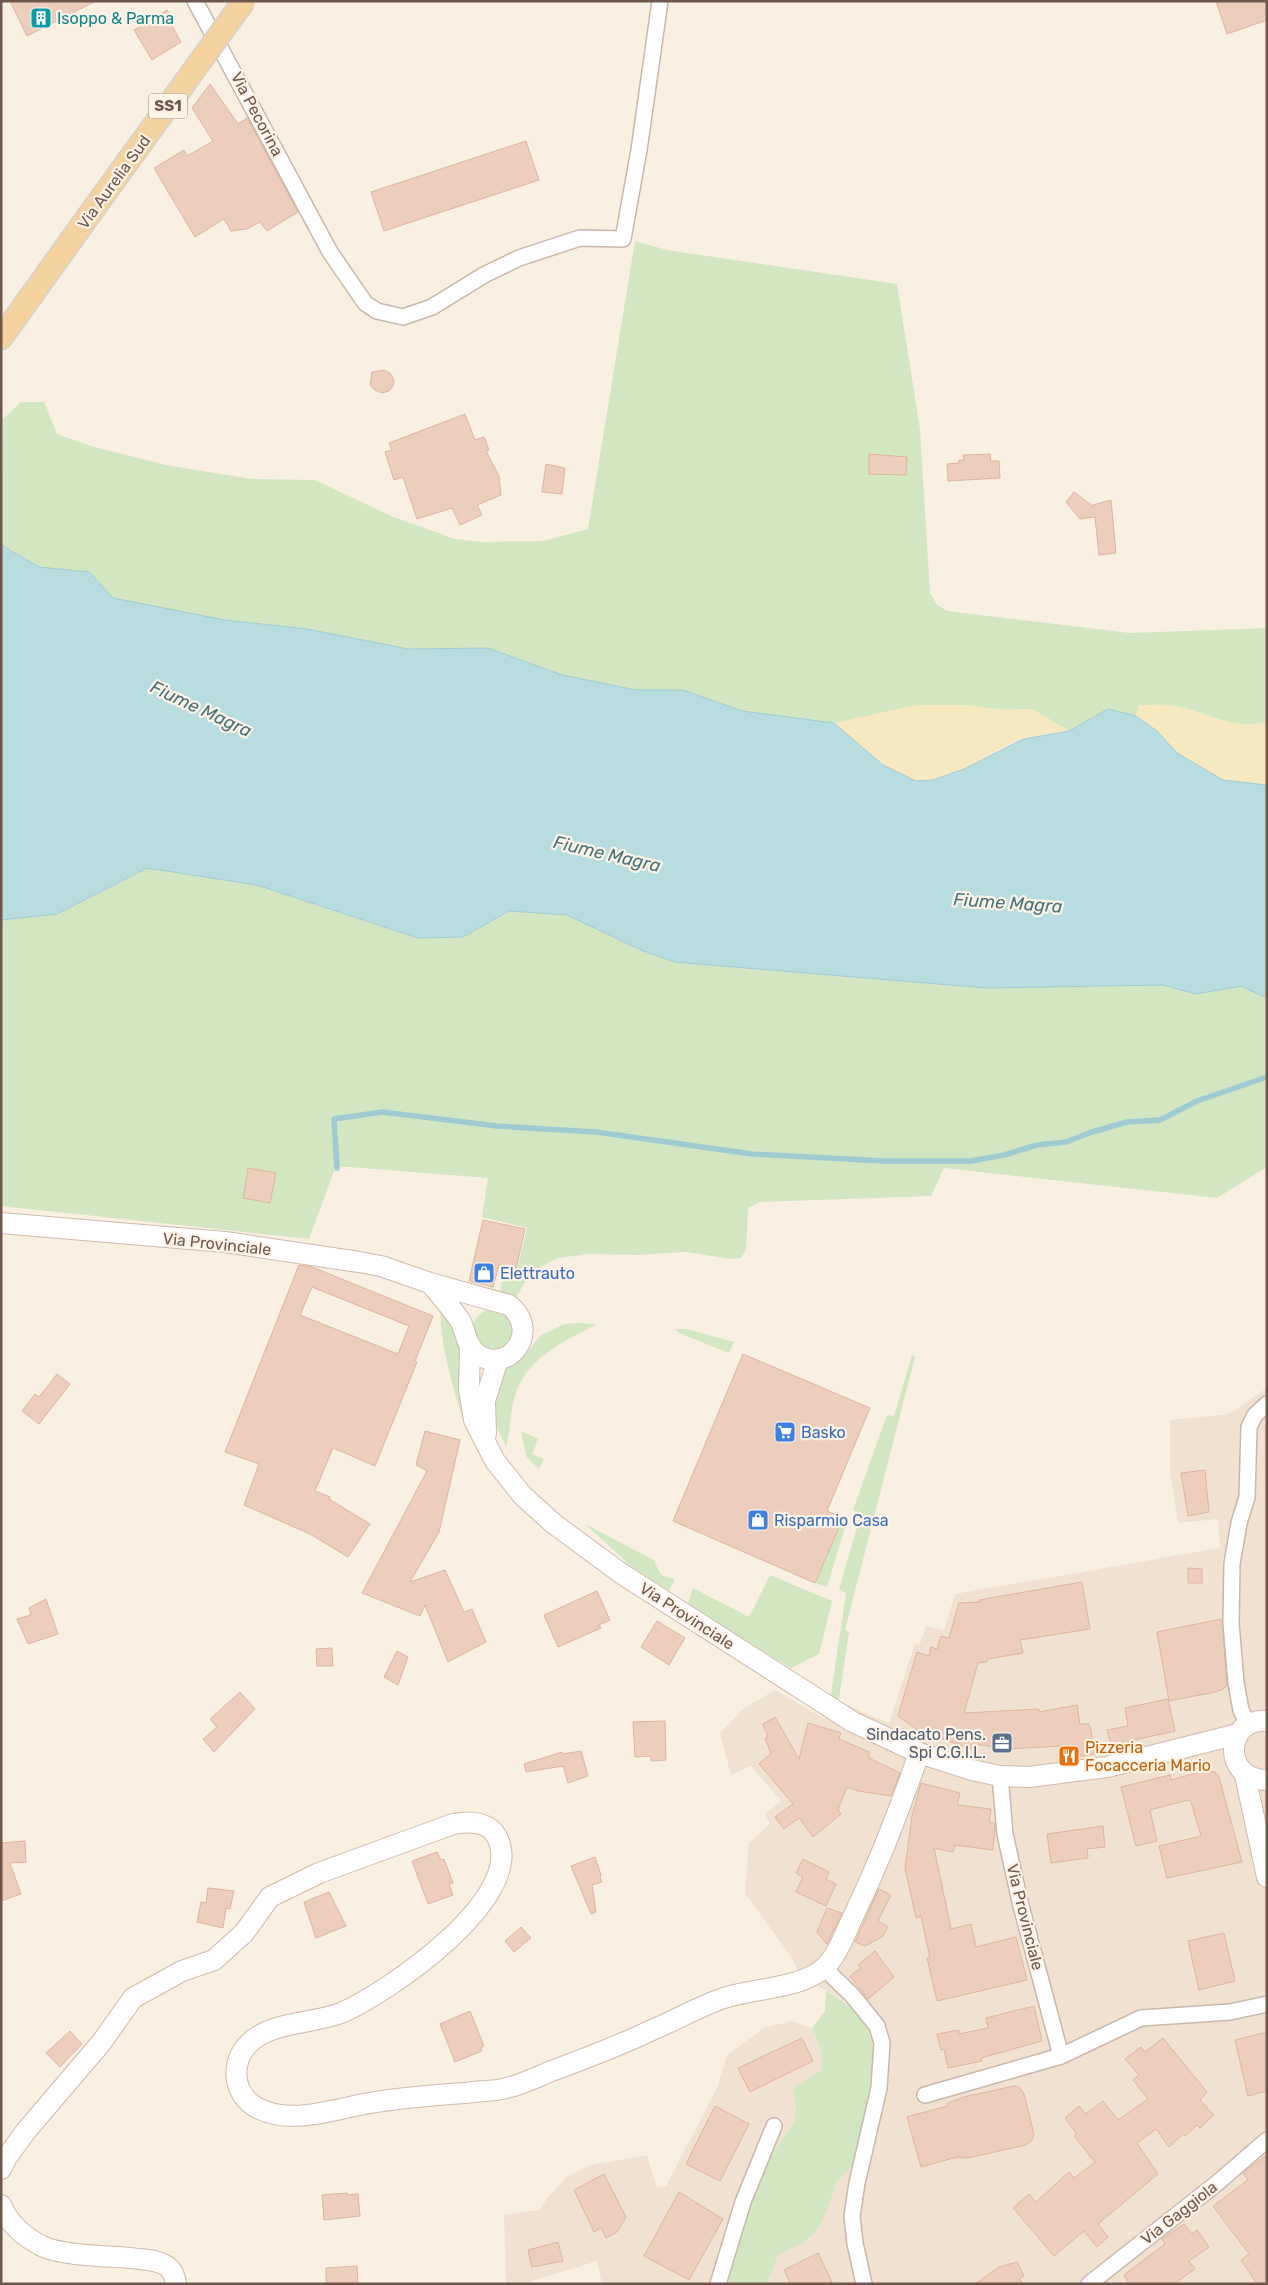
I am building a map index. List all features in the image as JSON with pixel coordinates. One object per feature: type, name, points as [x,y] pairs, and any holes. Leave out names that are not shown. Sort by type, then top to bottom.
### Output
[{"type":"main road","name":"Via Aurelia Sud","points":[[1,338],[244,1]]},
{"type":"street","name":"Via Pecorina","points":[[195,1],[330,252],[365,303],[387,315],[403,318],[432,307],[484,275],[519,258],[580,238],[623,239],[639,150],[660,1]]},
{"type":"street","name":"Via Provinciale","points":[[1,1223],[225,1242],[381,1266],[430,1283],[509,1304],[516,1310],[523,1327],[520,1344],[514,1351],[498,1359],[485,1401],[486,1443],[495,1461],[523,1496],[554,1524],[622,1574],[853,1722],[919,1752],[972,1770],[1000,1776],[1029,1777],[1069,1772],[1107,1766],[1187,1747],[1234,1757]]},
{"type":"street","points":[[430,1283],[449,1305],[467,1340],[479,1355],[498,1359]]},
{"type":"street","points":[[486,1443],[474,1420],[470,1402],[467,1340],[469,1314],[476,1307],[494,1300]]},
{"type":"street","points":[[1251,1727],[1241,1710],[1236,1682],[1231,1623],[1232,1564],[1239,1523],[1247,1498],[1249,1427],[1255,1415],[1267,1404]]},
{"type":"street","points":[[1187,1747],[1251,1727]]},
{"type":"street","points":[[1251,1727],[1234,1745],[1234,1757],[1240,1770],[1245,1774],[1259,1780],[1267,1780]]},
{"type":"street","points":[[1,2169],[7,2157],[26,2131],[101,2043],[133,1998],[182,1971],[214,1960],[244,1933],[270,1897],[319,1873],[453,1824],[468,1821],[488,1826],[494,1830],[501,1846],[500,1862],[495,1881],[483,1904],[417,1967],[369,1998],[340,2013],[279,2028],[254,2038],[240,2054],[236,2067],[237,2084],[243,2096],[252,2104],[276,2115],[294,2116],[377,2102],[507,2088],[617,2046],[723,1998],[798,1981],[824,1968],[843,1937],[870,1882],[900,1811],[919,1752]]},
{"type":"street","points":[[1245,1774],[1267,1877]]},
{"type":"street","name":"Via Provinciale","points":[[1000,1776],[1005,1834],[1018,1892],[1061,2056]]},
{"type":"street","points":[[1258,1829],[1267,1800]]},
{"type":"street","points":[[824,1968],[852,1995],[877,2026],[882,2043],[879,2088],[857,2183],[852,2216],[855,2243],[864,2284]]},
{"type":"street","points":[[925,2095],[1061,2056],[1141,2018],[1230,2012],[1267,2004]]},
{"type":"street","points":[[718,2284],[743,2202],[774,2126]]},
{"type":"street","name":"Via Gaggiola","points":[[1089,2284],[1216,2184],[1267,2140]]},
{"type":"street","points":[[1,2206],[6,2217],[16,2228],[45,2247],[62,2251],[151,2260],[166,2266],[175,2276],[176,2284]]},
{"type":"shaded area","points":[[1267,1388],[1267,2284],[767,2284],[778,2255],[809,2239],[819,2224],[839,2179],[851,2167],[851,2008],[843,2000],[818,1986],[802,1987],[798,1970],[789,1954],[745,1893],[749,1843],[770,1824],[765,1814],[781,1801],[751,1766],[731,1775],[720,1733],[743,1709],[775,1690],[825,1719],[847,1705],[889,1723],[915,1643],[920,1644],[926,1626],[944,1630],[955,1594],[1220,1548],[1218,1519],[1178,1523],[1170,1472],[1170,1420],[1229,1414]]},
{"type":"shaded area","points":[[791,2021],[812,2028],[821,2051],[823,2063],[821,2072],[793,2088],[796,2109],[794,2123],[773,2152],[740,2236],[727,2284],[602,2284],[597,2261],[523,2284],[506,2284],[504,2215],[539,2210],[567,2177],[587,2166],[647,2155],[657,2187],[666,2186],[717,2088],[727,2055],[764,2028]]},
{"type":"green space","points":[[635,241],[667,250],[897,284],[920,429],[930,593],[937,605],[947,611],[1130,633],[1267,628],[1267,722],[1243,724],[1221,720],[1175,706],[1162,705],[1140,705],[1136,716],[1108,709],[1069,731],[1032,709],[1005,710],[965,705],[834,723],[742,711],[683,690],[636,690],[562,675],[488,648],[408,649],[307,629],[225,620],[113,598],[89,572],[39,567],[1,545],[3,419],[21,402],[44,402],[57,434],[94,447],[166,465],[252,479],[315,480],[391,516],[455,539],[483,542],[543,541],[588,529]]},
{"type":"green space","points":[[147,868],[257,885],[418,938],[463,937],[509,911],[568,915],[641,950],[1163,985],[1196,994],[1241,986],[1262,996],[1267,996],[1267,1167],[1217,1198],[944,1168],[931,1196],[760,1202],[748,1208],[746,1249],[741,1258],[732,1259],[686,1252],[635,1255],[589,1254],[558,1258],[532,1271],[516,1297],[499,1296],[505,1268],[517,1270],[527,1228],[482,1217],[488,1178],[336,1166],[309,1239],[1,1206],[1,920],[57,914]]},
{"type":"green space","points":[[441,1306],[450,1320],[459,1349],[467,1429],[453,1386],[445,1350]]},
{"type":"green space","points":[[493,1308],[500,1309],[516,1328],[504,1351],[485,1351],[472,1330],[474,1321],[479,1315]]},
{"type":"green space","points":[[564,1324],[597,1324],[544,1355],[525,1375],[513,1404],[506,1446],[495,1424],[492,1397],[501,1370],[524,1356],[541,1335]]},
{"type":"green space","points":[[675,1329],[687,1329],[734,1342],[729,1353],[679,1333]]},
{"type":"green space","points":[[912,1355],[915,1357],[845,1630],[849,1632],[838,1705],[830,1700],[846,1593],[839,1590],[861,1513],[853,1510],[887,1415],[894,1416]]},
{"type":"green space","points":[[521,1431],[538,1439],[532,1454],[544,1459],[539,1469],[526,1456]]},
{"type":"green space","points":[[842,1519],[847,1521],[827,1587],[815,1583]]},
{"type":"green space","points":[[585,1524],[654,1560],[661,1575],[675,1579],[669,1591],[633,1568]]},
{"type":"green space","points":[[770,1575],[832,1601],[819,1654],[791,1668],[738,1637],[688,1603],[693,1588],[749,1617]]},
{"type":"green space","points":[[826,1991],[845,2003],[858,2015],[867,2029],[872,2043],[872,2076],[854,2159],[851,2167],[837,2182],[826,2212],[814,2234],[797,2246],[778,2255],[767,2284],[727,2284],[751,2201],[773,2152],[794,2123],[796,2109],[793,2088],[821,2071],[822,2060],[819,2044],[812,2028],[825,2011]]},
{"type":"sand","points":[[916,705],[965,705],[1005,710],[1032,709],[1069,731],[1024,738],[954,773],[926,781],[914,780],[892,770],[872,756],[834,723]]},
{"type":"sand","points":[[1139,705],[1175,706],[1221,720],[1243,724],[1267,722],[1267,785],[1223,780],[1177,753],[1157,731],[1136,716]]},
{"type":"water","name":"Fiume Magra","points":[[1,545],[39,567],[89,572],[113,598],[225,620],[307,629],[408,649],[488,648],[562,675],[636,690],[683,690],[742,711],[834,723],[883,765],[916,781],[933,780],[964,769],[1023,739],[1069,731],[1108,709],[1136,716],[1157,731],[1177,753],[1223,780],[1267,785],[1267,996],[1262,996],[1241,986],[1196,994],[1163,985],[986,988],[674,962],[641,950],[567,915],[509,911],[463,937],[418,938],[257,885],[147,868],[57,914],[1,920]]},
{"type":"building","name":"Isoppo & Parma","points":[[10,1],[96,1],[27,36]]},
{"type":"building","points":[[1216,1],[1267,1],[1267,20],[1227,34]]},
{"type":"building","points":[[167,10],[175,24],[172,26],[181,42],[152,60],[134,30]]},
{"type":"building","points":[[210,84],[238,124],[247,118],[298,212],[267,231],[260,222],[247,229],[231,231],[224,219],[195,237],[154,168],[184,150],[187,156],[213,141],[192,108]]},
{"type":"building","points":[[526,141],[539,180],[384,231],[371,192]]},
{"type":"building","points":[[384,370],[390,373],[394,380],[393,386],[389,391],[382,393],[370,385],[372,372]]},
{"type":"building","points":[[465,414],[475,440],[484,437],[489,450],[486,451],[499,476],[501,495],[477,505],[482,515],[460,525],[452,508],[417,519],[403,477],[394,480],[385,452],[392,450],[389,443]]},
{"type":"building","points":[[869,454],[907,457],[906,475],[869,474]]},
{"type":"building","points":[[990,454],[991,461],[999,461],[1000,478],[948,481],[947,464],[959,463],[959,460],[964,460],[963,455]]},
{"type":"building","points":[[546,464],[565,468],[562,494],[542,492]]},
{"type":"building","points":[[1074,492],[1094,507],[1093,505],[1111,500],[1116,553],[1099,555],[1095,517],[1080,519],[1066,502]]},
{"type":"building","points":[[248,1168],[276,1173],[270,1203],[243,1198]]},
{"type":"building","points":[[483,1220],[525,1229],[516,1269],[499,1265],[493,1287],[469,1281]]},
{"type":"building","points":[[299,1265],[312,1267],[433,1316],[415,1361],[417,1362],[375,1466],[333,1448],[315,1491],[330,1497],[329,1499],[370,1524],[348,1557],[310,1534],[244,1505],[259,1464],[225,1452]],"holes":[[[312,1287],[409,1326],[398,1354],[300,1315]]]},
{"type":"building","points":[[743,1354],[870,1408],[827,1511],[843,1518],[815,1583],[673,1521]]},
{"type":"building","points":[[57,1374],[70,1384],[39,1424],[22,1411],[35,1394],[39,1397]]},
{"type":"building","points":[[425,1431],[460,1440],[439,1532],[410,1582],[445,1570],[464,1612],[472,1609],[486,1642],[448,1662],[425,1605],[420,1616],[362,1593],[427,1471],[416,1465]]},
{"type":"building","points":[[1205,1470],[1209,1512],[1188,1516],[1181,1473]]},
{"type":"building","points":[[1188,1568],[1202,1569],[1202,1583],[1188,1583]]},
{"type":"building","points":[[1082,1582],[1090,1629],[1020,1640],[1023,1653],[987,1659],[987,1662],[978,1663],[964,1713],[1039,1709],[1039,1712],[1077,1705],[1080,1724],[1089,1724],[1094,1754],[1063,1759],[1061,1746],[1008,1749],[974,1744],[972,1749],[919,1731],[898,1716],[917,1652],[929,1656],[931,1647],[937,1649],[941,1636],[949,1638],[959,1603],[980,1602],[979,1600]]},
{"type":"building","points":[[597,1591],[610,1620],[599,1625],[601,1628],[558,1647],[544,1615]]},
{"type":"building","points":[[46,1599],[58,1634],[28,1644],[17,1619],[31,1615],[29,1608]]},
{"type":"building","points":[[1222,1619],[1227,1685],[1222,1690],[1169,1701],[1157,1632]]},
{"type":"building","points":[[657,1621],[685,1638],[669,1665],[641,1647]]},
{"type":"building","points":[[332,1648],[333,1666],[317,1666],[316,1649]]},
{"type":"building","points":[[397,1651],[408,1657],[398,1685],[384,1677]]},
{"type":"building","points":[[240,1692],[255,1709],[214,1752],[203,1739],[217,1727],[210,1719]]},
{"type":"building","points":[[1168,1699],[1175,1731],[1111,1745],[1107,1730],[1128,1726],[1125,1708]]},
{"type":"building","points":[[775,1717],[799,1759],[808,1723],[841,1733],[839,1739],[869,1752],[869,1758],[900,1773],[891,1796],[858,1791],[847,1787],[838,1809],[841,1814],[813,1837],[799,1818],[784,1829],[775,1817],[793,1804],[759,1764],[771,1753],[765,1738],[768,1737],[763,1724]]},
{"type":"building","points":[[665,1721],[666,1760],[651,1761],[651,1756],[635,1757],[633,1722]]},
{"type":"building","points":[[581,1751],[588,1776],[568,1783],[563,1766],[526,1772],[524,1764],[562,1752],[563,1754]]},
{"type":"building","points":[[1207,1770],[1215,1772],[1219,1777],[1242,1862],[1167,1878],[1159,1846],[1201,1836],[1191,1802],[1188,1800],[1150,1810],[1157,1841],[1136,1846],[1121,1787],[1170,1775],[1171,1780]]},
{"type":"building","points":[[921,1783],[960,1793],[957,1805],[991,1809],[989,1822],[995,1823],[993,1850],[955,1845],[953,1852],[934,1848],[951,1929],[971,1924],[976,1947],[1016,1937],[1027,1980],[937,2001],[927,1958],[930,1958],[921,1916],[916,1918],[905,1868],[912,1816]]},
{"type":"building","points":[[1103,1826],[1105,1847],[1087,1849],[1088,1858],[1051,1863],[1047,1834]]},
{"type":"building","points":[[25,1841],[26,1862],[10,1863],[21,1894],[1,1901],[1,1843]]},
{"type":"building","points":[[437,1852],[441,1860],[444,1859],[453,1883],[449,1884],[453,1895],[428,1904],[412,1861]]},
{"type":"building","points":[[595,1857],[602,1882],[592,1885],[596,1912],[591,1914],[571,1866]]},
{"type":"building","points":[[803,1859],[829,1872],[826,1879],[836,1884],[826,1906],[796,1892],[803,1877],[796,1873]]},
{"type":"building","points":[[208,1888],[234,1891],[230,1909],[226,1908],[223,1928],[197,1922],[201,1902],[206,1903]]},
{"type":"building","points":[[879,1889],[891,1895],[878,1921],[888,1927],[883,1936],[865,1946],[855,1942]]},
{"type":"building","points":[[329,1892],[346,1926],[316,1938],[304,1902]]},
{"type":"building","points":[[827,1908],[842,1913],[827,1944],[817,1932]]},
{"type":"building","points":[[521,1927],[531,1938],[514,1952],[505,1941]]},
{"type":"building","points":[[1224,1933],[1235,1981],[1199,1990],[1188,1941]]},
{"type":"building","points":[[875,1951],[894,1977],[868,1999],[850,1976],[861,1968],[858,1965]]},
{"type":"building","points":[[1034,2006],[1042,2041],[981,2058],[982,2061],[948,2068],[944,2049],[941,2050],[937,2034],[959,2030],[959,2034],[988,2028],[986,2018]]},
{"type":"building","points":[[470,2011],[484,2046],[481,2048],[482,2051],[455,2062],[440,2024]]},
{"type":"building","points":[[70,2031],[82,2044],[60,2067],[46,2053]]},
{"type":"building","points":[[1267,2032],[1267,2091],[1248,2096],[1235,2040]]},
{"type":"building","points":[[802,2038],[813,2061],[750,2092],[738,2068]]},
{"type":"building","points":[[1163,2038],[1207,2092],[1200,2100],[1214,2115],[1200,2128],[1197,2125],[1185,2136],[1183,2134],[1169,2147],[1156,2129],[1137,2143],[1158,2174],[1098,2224],[1108,2237],[1097,2247],[1084,2231],[1054,2256],[1013,2208],[1029,2194],[1036,2202],[1069,2172],[1074,2178],[1095,2162],[1074,2136],[1077,2134],[1065,2118],[1079,2106],[1086,2114],[1103,2101],[1118,2120],[1148,2099],[1133,2080],[1139,2075],[1125,2059],[1141,2047],[1145,2052]]},
{"type":"building","points":[[1014,2086],[1019,2087],[1024,2094],[1034,2134],[1032,2140],[1026,2145],[968,2158],[957,2157],[921,2167],[907,2117],[947,2106],[948,2103],[964,2097]]},
{"type":"building","points":[[715,2106],[749,2124],[720,2181],[686,2164]]},
{"type":"building","points":[[1267,2155],[1267,2284],[1257,2284],[1241,2260],[1249,2254],[1213,2206],[1248,2180],[1243,2173]]},
{"type":"building","points":[[604,2174],[626,2217],[617,2232],[606,2238],[601,2228],[594,2232],[574,2190]]},
{"type":"building","points":[[679,2192],[723,2219],[689,2280],[644,2256]]},
{"type":"building","points":[[347,2193],[347,2195],[358,2194],[360,2216],[324,2220],[322,2195]]},
{"type":"building","points":[[1184,2224],[1192,2234],[1197,2230],[1209,2247],[1189,2261],[1195,2269],[1174,2284],[1130,2284],[1124,2275],[1165,2244],[1162,2239]]},
{"type":"building","points":[[558,2242],[563,2261],[532,2267],[528,2250]]},
{"type":"building","points":[[818,2253],[833,2284],[791,2284],[784,2270]]},
{"type":"building","points":[[1017,2262],[1024,2276],[1020,2278],[1022,2284],[975,2284],[999,2267]]},
{"type":"building","points":[[357,2266],[358,2284],[326,2284],[326,2268]]},
{"type":"waterway","points":[[337,1168],[334,1119],[382,1112],[497,1126],[596,1132],[752,1154],[884,1161],[971,1161],[1004,1155],[1037,1145],[1066,1142],[1127,1122],[1160,1120],[1197,1101],[1267,1077]]},
{"type":"place","name":"Isoppo & Parma","points":[[41,18]]},
{"type":"place","name":"Elettrauto","points":[[484,1273]]},
{"type":"place","name":"Basko","points":[[785,1432]]},
{"type":"place","name":"Risparmio Casa","points":[[758,1520]]},
{"type":"place","name":"Sindacato Pens. Spi C.G.I.L.","points":[[1002,1743]]},
{"type":"place","name":"Pizzeria Focacceria Mario","points":[[1069,1756]]}]
